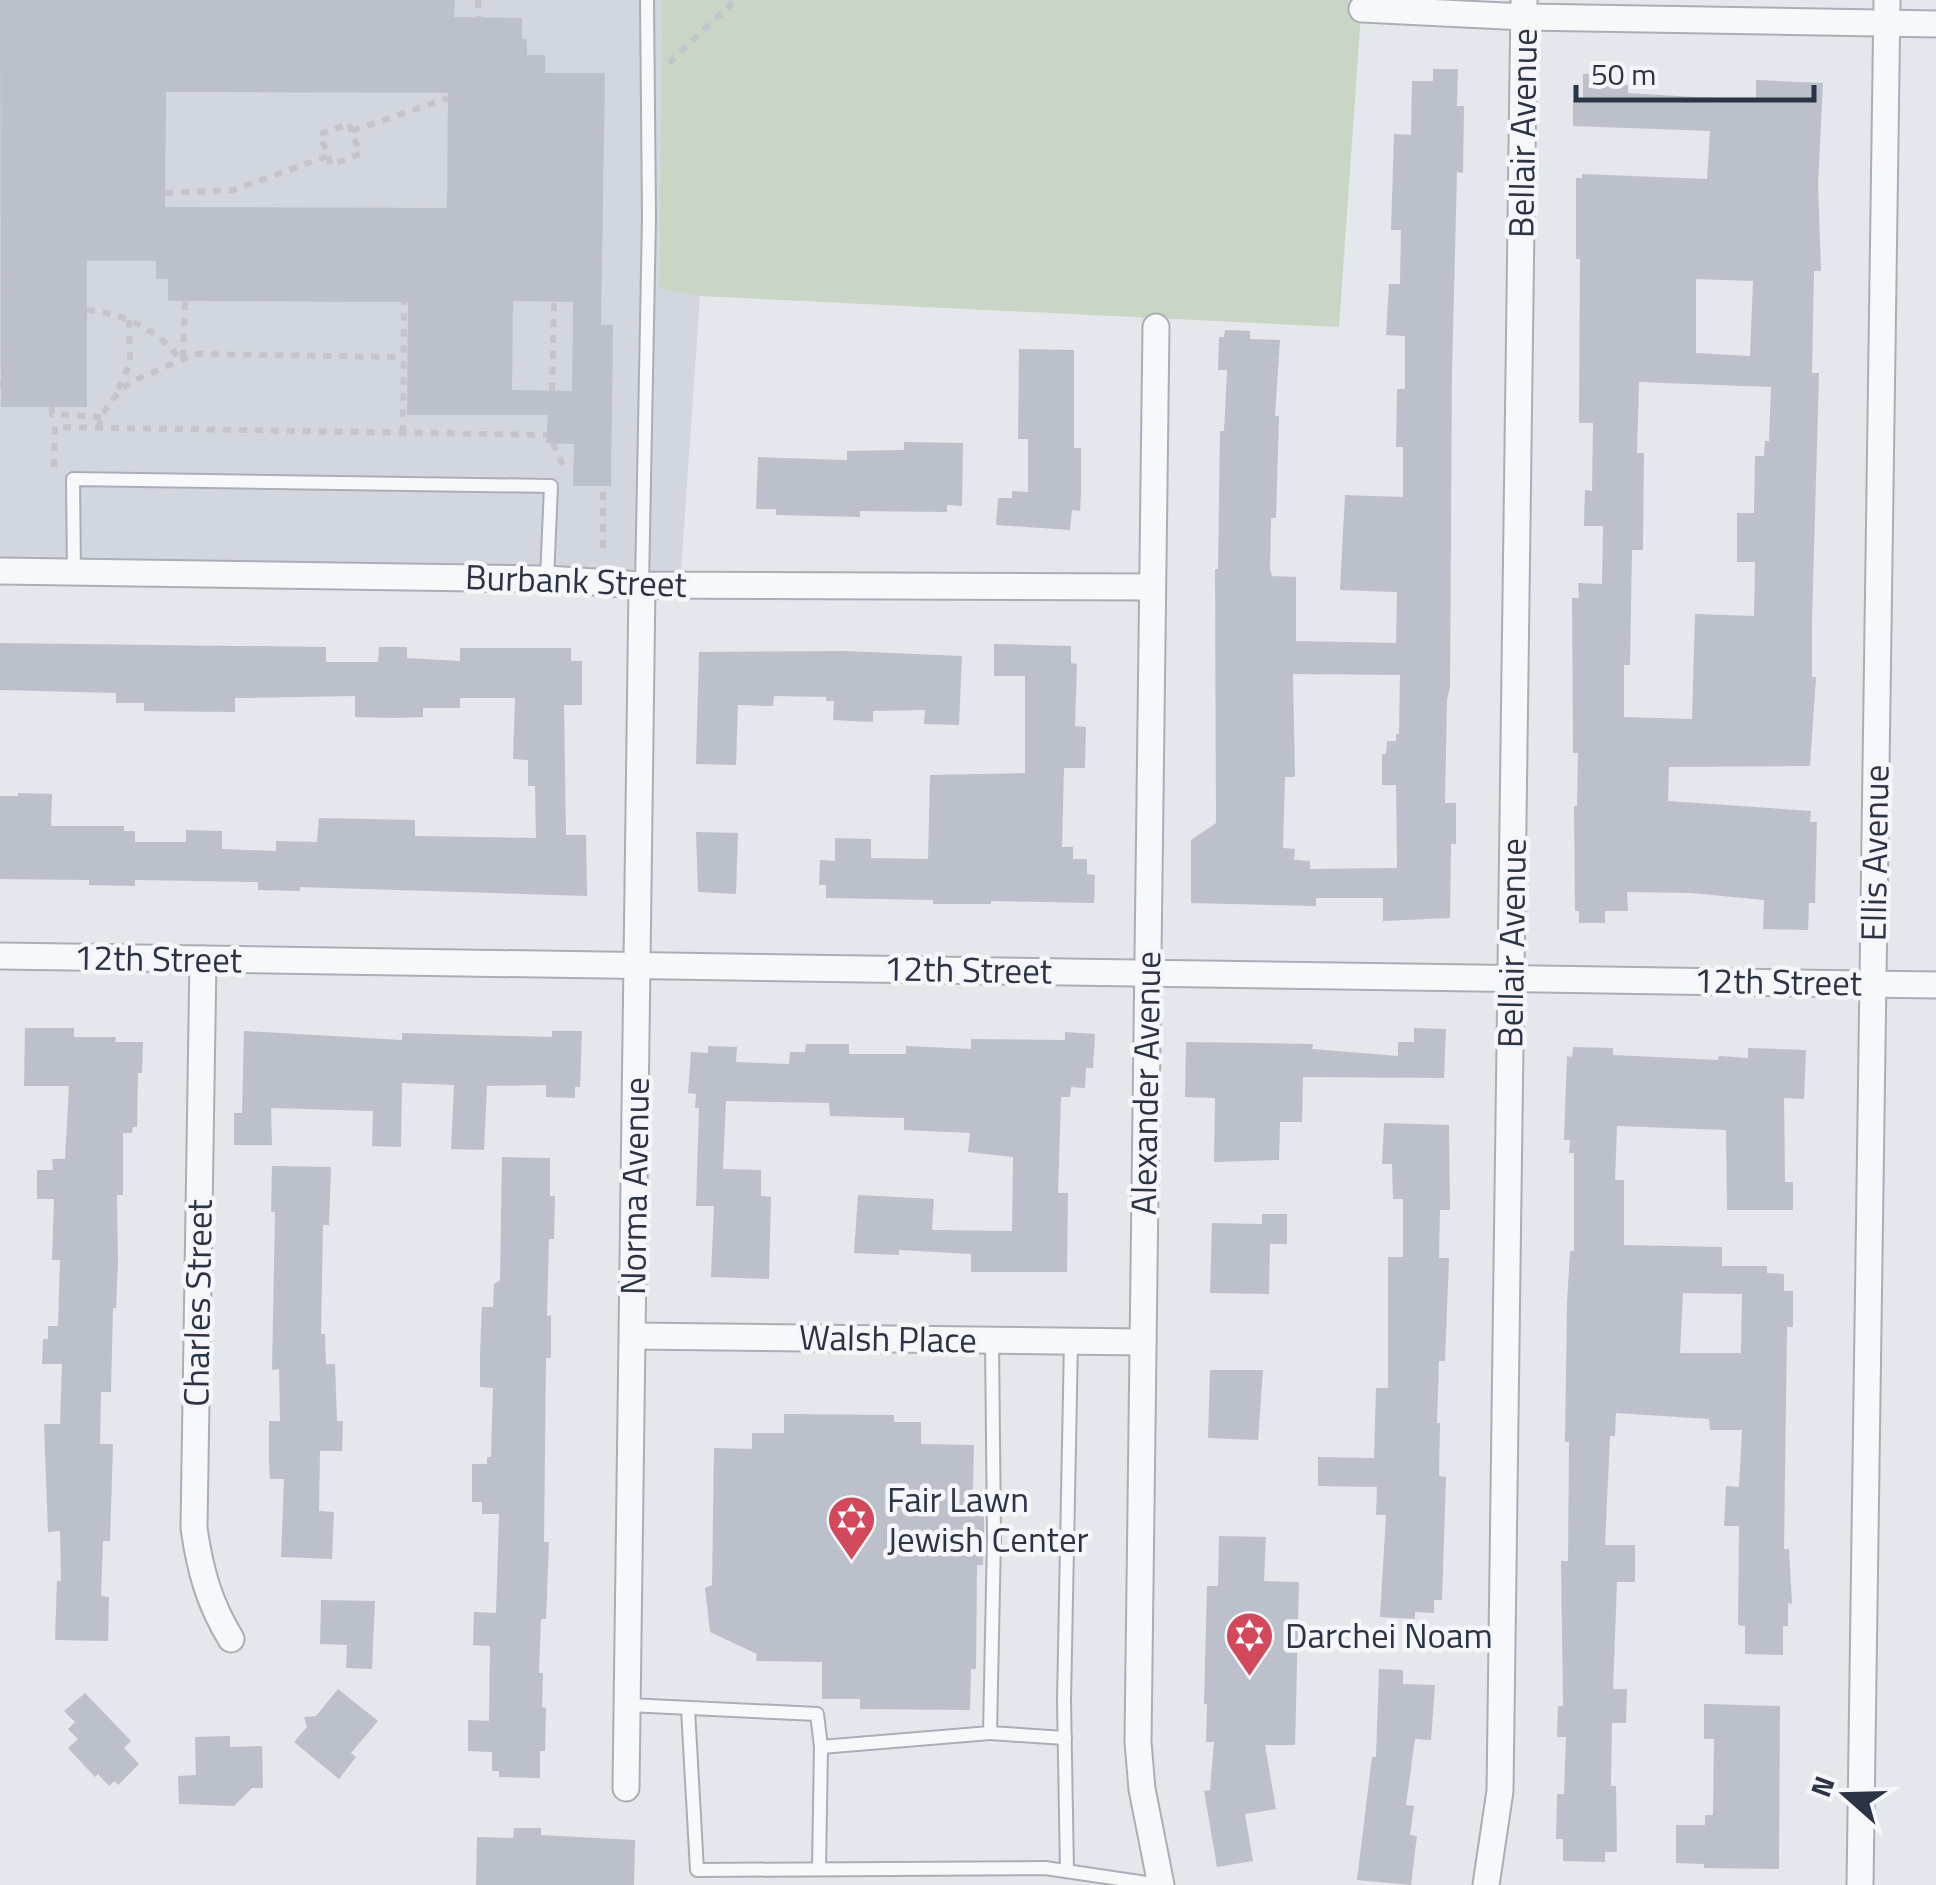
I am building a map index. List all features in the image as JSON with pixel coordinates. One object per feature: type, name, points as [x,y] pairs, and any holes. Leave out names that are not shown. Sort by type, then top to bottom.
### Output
[{"type":"street","name":"Bellair Avenue","points":[[1486,1885],[1500,1791],[1525,8]]},
{"type":"street","points":[[1362,9],[1887,11],[1936,24]]},
{"type":"street","name":"Ellis Avenue","points":[[1860,1885],[1887,11]]},
{"type":"street","name":"Alexander Avenue","points":[[1156,326],[1138,1742],[1142,1789],[1161,1885]]},
{"type":"street","name":"Burbank Street","points":[[0,571],[547,579],[642,585],[1152,587]]},
{"type":"street","name":"Norma Avenue","points":[[626,1788],[642,585]]},
{"type":"street","name":"12th Street","points":[[0,956],[1936,985]]},
{"type":"street","name":"Charles Street","points":[[203,959],[194,1528],[200,1571],[212,1607],[232,1640]]},
{"type":"street","name":"Walsh Place","points":[[633,1336],[1143,1342]]},
{"type":"lane","points":[[642,585],[649,217],[647,0]]},
{"type":"lane","points":[[74,572],[73,478],[551,486],[547,579]]},
{"type":"lane","points":[[990,1733],[994,1537],[992,1340]]},
{"type":"lane","points":[[1067,1872],[1065,1738],[1072,1341]]},
{"type":"lane","points":[[628,1705],[817,1714],[821,1746],[820,1869]]},
{"type":"lane","points":[[688,1709],[697,1870],[1045,1868],[1161,1885]]},
{"type":"lane","points":[[821,1746],[990,1733],[1065,1738]]},
{"type":"path","points":[[478,0],[478,17]]},
{"type":"path","points":[[660,70],[735,0]]},
{"type":"path","points":[[352,131],[448,98]]},
{"type":"path","points":[[349,124],[360,154],[331,164],[328,156],[320,134],[349,124]]},
{"type":"path","points":[[165,193],[233,190],[328,156]]},
{"type":"path","points":[[182,359],[185,301]]},
{"type":"path","points":[[403,433],[404,302]]},
{"type":"path","points":[[552,391],[554,302]]},
{"type":"path","points":[[87,310],[129,319],[167,342],[182,359]]},
{"type":"path","points":[[98,428],[130,364],[129,319]]},
{"type":"path","points":[[109,403],[133,381],[195,354],[403,356]]},
{"type":"path","points":[[52,407],[52,414],[102,416]]},
{"type":"path","points":[[53,485],[55,427],[547,436]]},
{"type":"path","points":[[603,486],[603,548]]},
{"type":"shaded area","points":[[0,0],[662,0],[659,289],[700,296],[680,585],[0,571]]},
{"type":"green space","points":[[662,0],[1362,0],[1339,327],[700,296],[659,289]]},
{"type":"building","points":[[0,0],[455,0],[454,17],[522,18],[527,55],[545,55],[545,73],[605,73],[601,325],[613,325],[611,486],[573,486],[574,444],[546,443],[548,415],[407,415],[408,302],[168,301],[168,279],[156,279],[156,261],[87,261],[87,407],[1,407]],"holes":[[[166,92],[448,93],[447,208],[165,207]],[[513,301],[573,302],[572,391],[512,390]]]},
{"type":"building","points":[[1433,69],[1458,69],[1457,106],[1464,106],[1463,173],[1457,172],[1452,371],[1450,687],[1445,803],[1456,803],[1456,844],[1451,844],[1450,918],[1383,921],[1383,898],[1316,898],[1316,906],[1191,903],[1191,840],[1216,823],[1215,569],[1220,431],[1224,431],[1227,370],[1218,370],[1219,337],[1224,337],[1225,330],[1250,331],[1250,339],[1280,340],[1275,416],[1279,416],[1276,518],[1271,518],[1270,569],[1272,576],[1296,577],[1296,641],[1396,643],[1397,592],[1340,590],[1345,495],[1403,497],[1403,447],[1396,447],[1397,389],[1405,389],[1405,336],[1386,335],[1389,284],[1400,284],[1401,230],[1391,230],[1394,134],[1411,135],[1412,81],[1433,81]],"holes":[[[1293,674],[1400,675],[1399,734],[1396,741],[1387,741],[1386,754],[1382,754],[1382,785],[1396,785],[1397,868],[1310,869],[1310,861],[1294,860],[1295,849],[1283,848],[1285,777],[1295,777]]]},
{"type":"building","points":[[1583,74],[1614,74],[1614,85],[1628,85],[1628,93],[1695,97],[1756,99],[1756,80],[1823,83],[1818,183],[1821,271],[1814,271],[1812,373],[1819,373],[1812,620],[1812,677],[1816,677],[1810,766],[1669,767],[1668,801],[1811,811],[1810,822],[1817,822],[1815,903],[1809,903],[1808,930],[1763,929],[1764,900],[1691,893],[1627,892],[1628,911],[1605,911],[1605,923],[1579,923],[1579,911],[1575,911],[1578,753],[1573,753],[1572,598],[1579,598],[1578,583],[1602,584],[1603,526],[1584,526],[1585,490],[1592,491],[1593,423],[1579,423],[1580,259],[1576,259],[1576,178],[1582,178],[1582,174],[1707,179],[1710,131],[1573,126],[1573,100],[1583,100]],"holes":[[[1696,279],[1753,281],[1750,356],[1696,353]],[[1639,382],[1771,387],[1769,441],[1765,441],[1764,456],[1755,456],[1754,513],[1737,513],[1737,562],[1755,562],[1754,616],[1695,614],[1692,719],[1624,717],[1624,665],[1630,665],[1632,550],[1643,550],[1644,453],[1637,453]]]},
{"type":"building","points":[[1019,349],[1074,350],[1074,448],[1081,448],[1081,493],[1080,511],[1072,510],[1070,530],[996,525],[998,498],[1012,498],[1012,491],[1028,492],[1028,439],[1018,439]]},
{"type":"building","points":[[904,442],[963,443],[962,506],[947,505],[947,512],[860,511],[860,517],[776,515],[776,509],[756,509],[758,457],[847,460],[847,451],[904,450]]},
{"type":"building","points":[[0,643],[326,647],[326,662],[378,662],[379,647],[407,647],[407,658],[460,661],[460,648],[571,648],[571,661],[582,661],[582,705],[564,705],[566,835],[586,835],[587,896],[300,887],[300,891],[258,890],[258,882],[135,880],[135,886],[89,885],[89,880],[0,879],[0,796],[18,793],[52,794],[51,826],[124,826],[124,831],[135,831],[135,842],[186,842],[186,830],[222,831],[222,849],[276,851],[276,841],[317,842],[319,818],[415,820],[415,836],[536,838],[535,786],[528,786],[528,760],[513,759],[515,698],[460,698],[460,708],[423,708],[423,717],[355,717],[355,696],[235,698],[235,712],[144,711],[144,703],[116,703],[116,693],[0,690]]},
{"type":"building","points":[[994,644],[1071,646],[1071,663],[1077,664],[1075,726],[1086,727],[1085,768],[1064,768],[1062,847],[1073,847],[1073,859],[1087,859],[1087,874],[1095,875],[1094,903],[933,904],[933,900],[826,898],[826,885],[819,885],[820,860],[835,861],[835,838],[871,839],[871,858],[928,859],[930,775],[1025,773],[1025,676],[994,676]]},
{"type":"building","points":[[845,651],[962,656],[959,725],[924,724],[925,710],[873,711],[873,722],[833,720],[834,701],[826,701],[826,697],[774,696],[773,706],[738,705],[736,765],[696,764],[699,652]]},
{"type":"building","points":[[696,832],[738,833],[736,894],[698,892]]},
{"type":"building","points":[[25,1028],[74,1028],[74,1037],[116,1037],[115,1042],[143,1042],[137,1127],[133,1127],[132,1133],[123,1133],[123,1195],[117,1195],[118,1263],[111,1392],[101,1392],[100,1444],[113,1444],[110,1541],[103,1541],[101,1596],[109,1597],[108,1641],[55,1640],[57,1581],[61,1581],[60,1531],[48,1532],[44,1424],[60,1424],[62,1364],[42,1364],[48,1326],[58,1326],[60,1260],[52,1260],[54,1199],[37,1199],[37,1170],[53,1170],[52,1159],[65,1159],[69,1086],[24,1086]]},
{"type":"building","points":[[1414,1028],[1446,1029],[1444,1078],[1303,1077],[1302,1122],[1280,1122],[1279,1160],[1214,1162],[1215,1098],[1185,1097],[1186,1042],[1313,1044],[1312,1049],[1398,1056],[1398,1042],[1414,1042]]},
{"type":"building","points":[[244,1031],[402,1040],[402,1033],[552,1037],[552,1031],[582,1031],[580,1087],[575,1087],[575,1098],[546,1097],[546,1085],[487,1086],[484,1150],[451,1149],[454,1085],[402,1083],[401,1147],[372,1146],[373,1111],[271,1108],[272,1145],[234,1145],[234,1113],[242,1113]]},
{"type":"building","points":[[1065,1032],[1095,1034],[1093,1068],[1086,1068],[1085,1088],[1071,1087],[1070,1097],[1061,1097],[1058,1193],[1068,1193],[1067,1272],[971,1272],[971,1254],[899,1250],[899,1255],[854,1253],[858,1195],[934,1199],[932,1230],[1012,1231],[1013,1157],[968,1152],[970,1133],[904,1130],[904,1118],[830,1116],[829,1103],[726,1101],[723,1169],[761,1170],[761,1196],[771,1197],[769,1279],[711,1277],[714,1206],[696,1206],[699,1108],[695,1108],[696,1094],[688,1093],[691,1052],[708,1053],[708,1046],[737,1047],[736,1062],[789,1064],[790,1052],[805,1052],[806,1044],[849,1044],[849,1054],[906,1054],[906,1046],[971,1049],[971,1039],[1065,1040]]},
{"type":"building","points":[[1573,1047],[1613,1048],[1613,1055],[1718,1060],[1719,1056],[1748,1058],[1748,1048],[1806,1050],[1804,1099],[1784,1098],[1785,1182],[1793,1182],[1793,1210],[1727,1210],[1726,1130],[1617,1126],[1615,1180],[1624,1180],[1624,1245],[1722,1247],[1722,1266],[1767,1266],[1767,1273],[1784,1274],[1784,1291],[1793,1291],[1793,1327],[1787,1327],[1784,1549],[1789,1549],[1792,1604],[1788,1603],[1788,1626],[1783,1626],[1783,1655],[1745,1654],[1745,1626],[1738,1625],[1739,1526],[1724,1526],[1726,1486],[1739,1487],[1742,1430],[1710,1430],[1709,1419],[1616,1413],[1615,1436],[1610,1436],[1605,1545],[1635,1545],[1635,1582],[1617,1582],[1613,1689],[1627,1689],[1626,1723],[1612,1723],[1611,1786],[1616,1786],[1617,1852],[1605,1852],[1605,1862],[1563,1861],[1563,1839],[1556,1839],[1557,1794],[1564,1794],[1566,1737],[1557,1737],[1558,1706],[1563,1706],[1561,1561],[1568,1561],[1567,1303],[1570,1251],[1574,1251],[1574,1153],[1569,1153],[1570,1140],[1564,1140],[1567,1056],[1572,1057]],"holes":[[[1683,1293],[1742,1294],[1741,1353],[1680,1353]]]},
{"type":"building","points":[[1384,1123],[1449,1125],[1450,1210],[1440,1210],[1439,1258],[1449,1258],[1445,1361],[1439,1361],[1437,1423],[1439,1476],[1446,1477],[1442,1600],[1434,1600],[1434,1613],[1415,1612],[1415,1619],[1380,1617],[1386,1515],[1376,1515],[1377,1487],[1318,1486],[1318,1457],[1374,1458],[1376,1388],[1388,1388],[1388,1257],[1403,1257],[1403,1199],[1393,1199],[1392,1164],[1382,1164]]},
{"type":"building","points":[[502,1157],[550,1158],[550,1196],[555,1196],[554,1239],[549,1239],[547,1316],[551,1315],[551,1358],[546,1358],[544,1542],[549,1542],[546,1619],[541,1619],[539,1673],[543,1673],[542,1707],[546,1708],[540,1778],[499,1777],[499,1771],[492,1771],[492,1752],[468,1751],[468,1720],[489,1721],[490,1646],[473,1645],[474,1612],[496,1613],[499,1514],[482,1514],[482,1502],[472,1502],[472,1464],[487,1464],[487,1457],[491,1457],[493,1388],[480,1387],[480,1352],[482,1307],[493,1307],[494,1284],[500,1280]]},
{"type":"building","points":[[272,1166],[331,1167],[329,1225],[323,1225],[321,1334],[325,1334],[326,1364],[335,1364],[337,1421],[343,1421],[342,1451],[320,1451],[319,1511],[334,1512],[332,1559],[281,1557],[284,1479],[270,1479],[269,1463],[269,1421],[280,1421],[279,1369],[272,1370]]},
{"type":"building","points":[[1262,1214],[1287,1214],[1287,1244],[1270,1244],[1269,1294],[1210,1293],[1212,1223],[1262,1224]]},
{"type":"building","points":[[1210,1370],[1263,1370],[1258,1440],[1208,1438]]},
{"type":"building","name":"Fair Lawn Jewish Center","points":[[784,1414],[894,1415],[894,1422],[921,1422],[921,1444],[974,1445],[973,1490],[984,1490],[984,1537],[983,1565],[977,1565],[976,1669],[971,1669],[970,1710],[860,1709],[860,1699],[822,1699],[822,1662],[756,1661],[757,1654],[710,1632],[705,1588],[712,1585],[714,1448],[752,1449],[752,1433],[784,1433]]},
{"type":"building","points":[[1219,1536],[1266,1537],[1264,1581],[1299,1582],[1295,1745],[1265,1745],[1276,1809],[1245,1814],[1253,1861],[1217,1867],[1204,1791],[1210,1790],[1214,1742],[1206,1742],[1204,1704],[1207,1586],[1218,1586]]},
{"type":"building","points":[[321,1600],[375,1601],[372,1669],[346,1668],[347,1645],[320,1644]]},
{"type":"building","points":[[1379,1669],[1403,1670],[1403,1684],[1435,1685],[1431,1740],[1415,1739],[1406,1805],[1414,1806],[1410,1835],[1417,1836],[1411,1885],[1357,1880],[1372,1757],[1376,1757]]},
{"type":"building","points":[[338,1689],[378,1721],[351,1753],[356,1757],[339,1779],[294,1742],[307,1727],[304,1717],[316,1716]]},
{"type":"building","points":[[85,1693],[131,1741],[124,1748],[139,1764],[118,1785],[115,1781],[109,1786],[98,1774],[95,1777],[68,1748],[78,1739],[68,1729],[75,1722],[64,1711]]},
{"type":"building","points":[[1704,1704],[1780,1706],[1779,1869],[1704,1868],[1704,1864],[1676,1863],[1676,1825],[1705,1825],[1705,1815],[1713,1815],[1714,1739],[1704,1739]]},
{"type":"building","points":[[230,1736],[230,1747],[262,1746],[263,1788],[252,1788],[234,1806],[179,1804],[178,1776],[196,1775],[195,1737]]},
{"type":"building","points":[[514,1828],[541,1828],[541,1835],[635,1840],[634,1885],[476,1885],[477,1837],[513,1838]]},
{"type":"place","name":"Fair Lawn Jewish Center","points":[[852,1562]]},
{"type":"place","name":"Darchei Noam","points":[[1250,1678]]}]
